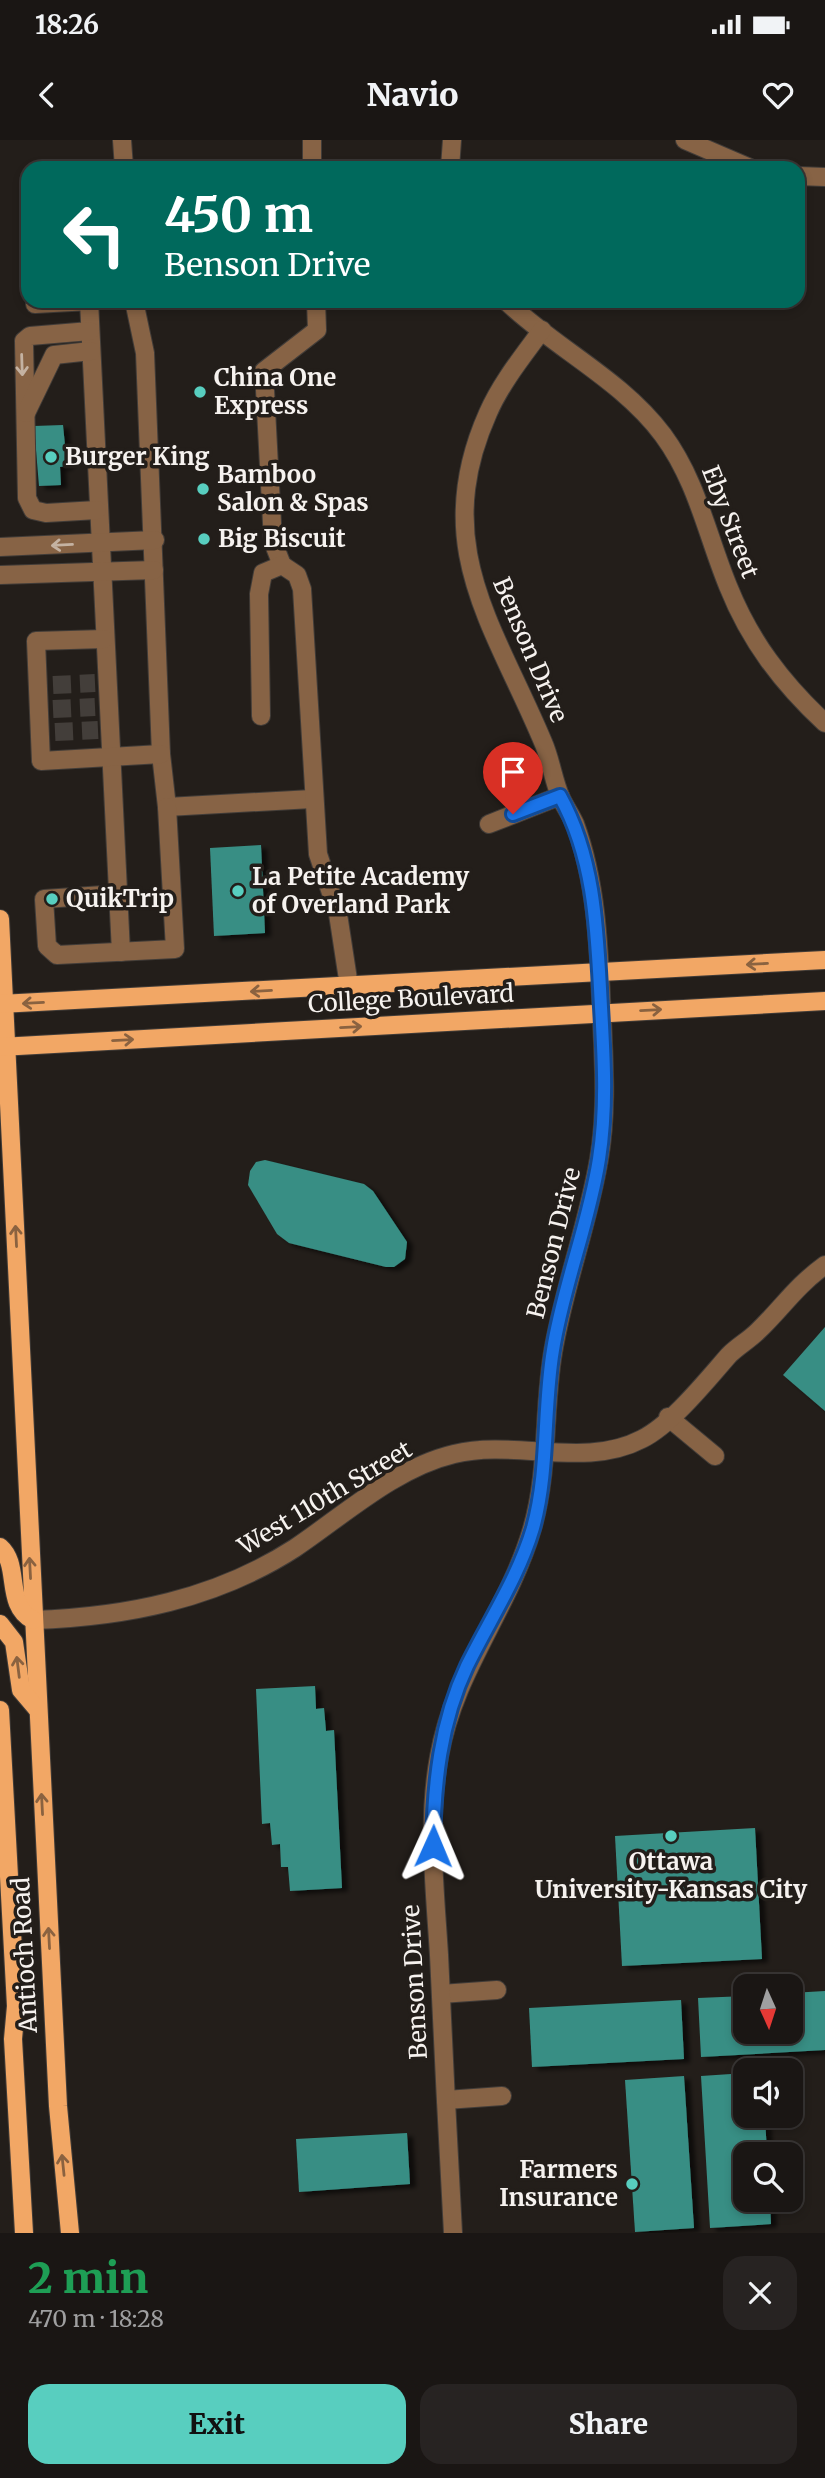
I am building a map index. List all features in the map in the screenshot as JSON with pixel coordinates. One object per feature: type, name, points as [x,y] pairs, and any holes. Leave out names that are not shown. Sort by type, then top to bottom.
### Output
[{"type":"main road","name":"Antioch Road","points":[[0,919],[3,1047],[58,2106],[70,2233]]},
{"type":"main road","name":"College Boulevard","points":[[2,1004],[825,960]]},
{"type":"main road","name":"College Boulevard","points":[[3,1047],[825,1001]]},
{"type":"main road","points":[[0,1547],[9,1555],[16,1599],[26,1616],[33,1620]]},
{"type":"main road","points":[[0,1624],[14,1640],[21,1690],[38,1710]]},
{"type":"main road","name":"Antioch Road","points":[[0,1710],[16,2007],[14,2051],[23,2233]]},
{"type":"street","points":[[122,140],[124,161]]},
{"type":"street","points":[[312,140],[312,161]]},
{"type":"street","points":[[450,161],[452,140]]},
{"type":"street","points":[[685,140],[734,161]]},
{"type":"street","points":[[805,176],[825,177]]},
{"type":"street","points":[[90,308],[97,510],[102,571],[103,730],[110,757],[121,952]]},
{"type":"street","points":[[118,894],[44,899],[47,946],[57,955],[175,949],[167,807],[161,754],[155,540],[145,353],[135,308]]},
{"type":"street","points":[[316,308],[317,330],[264,370],[273,542],[282,565],[297,575],[302,589],[312,799],[318,854],[338,915],[349,986]]},
{"type":"street","name":"Eby Street","points":[[515,308],[615,384],[664,436],[698,500],[727,585],[747,629],[787,686],[825,723]]},
{"type":"street","name":"Benson Drive","points":[[453,2233],[433,1846],[438,1760],[458,1688],[519,1569],[540,1499],[553,1348],[599,1161],[606,1087],[591,883],[574,822],[560,796],[545,746],[488,626],[475,590],[467,552],[466,506],[480,432],[501,387],[542,330]]},
{"type":"street","points":[[90,331],[30,336],[24,341],[27,498],[33,510],[46,513],[97,510]]},
{"type":"street","points":[[24,416],[54,355],[91,351]]},
{"type":"street","points":[[0,547],[155,540]]},
{"type":"street","points":[[261,716],[259,594],[263,573],[282,565]]},
{"type":"street","points":[[0,575],[154,569]]},
{"type":"street","points":[[104,639],[36,641],[45,685],[47,733],[41,761],[161,754]]},
{"type":"street","points":[[489,824],[560,796]]},
{"type":"street","points":[[167,807],[312,799]]},
{"type":"street","name":"West 110th Street","points":[[33,1620],[112,1614],[158,1607],[199,1594],[248,1574],[292,1550],[393,1481],[439,1458],[470,1451],[545,1450],[597,1453],[642,1439],[702,1389],[731,1353],[758,1331],[798,1284],[825,1265]]},
{"type":"street","points":[[668,1417],[715,1456]]},
{"type":"street","points":[[441,1994],[497,1990]]},
{"type":"street","points":[[446,2100],[502,2096]]},
{"type":"building","name":"Burger King","points":[[63,425],[67,466],[60,467],[61,485],[39,486],[34,426]]},
{"type":"building","name":"La Petite Academy of Overland Park","points":[[261,845],[265,933],[214,936],[210,848]]},
{"type":"building","points":[[265,1160],[364,1184],[373,1191],[407,1242],[405,1259],[394,1267],[386,1267],[289,1243],[277,1234],[248,1185],[250,1171],[256,1162]]},
{"type":"building","points":[[825,1327],[825,1411],[783,1375]]},
{"type":"building","points":[[315,1686],[316,1709],[324,1708],[326,1731],[334,1730],[342,1888],[290,1891],[288,1867],[281,1867],[280,1844],[272,1845],[270,1823],[262,1824],[256,1689]]},
{"type":"building","points":[[755,1828],[762,1959],[622,1966],[615,1836]]},
{"type":"building","points":[[825,1991],[825,2050],[701,2057],[698,1998],[733,1997],[733,2044],[803,2044],[803,1992]]},
{"type":"building","points":[[681,2000],[684,2059],[532,2067],[529,2008]]},
{"type":"building","points":[[733,2074],[733,2128],[766,2128],[766,2142],[733,2142],[733,2212],[770,2212],[771,2224],[710,2228],[701,2076]]},
{"type":"building","points":[[684,2076],[694,2228],[635,2232],[625,2080]]},
{"type":"building","points":[[407,2133],[410,2184],[299,2192],[296,2139]]},
{"type":"tunnel","points":[[53,685],[95,683]]},
{"type":"tunnel","points":[[53,709],[95,707]]},
{"type":"tunnel","points":[[55,732],[98,730]]},
{"type":"place","name":"China One Express","points":[[200,392]]},
{"type":"place","name":"Burger King","points":[[51,457]]},
{"type":"place","name":"Bamboo Salon & Spas","points":[[203,489]]},
{"type":"place","name":"Big Biscuit","points":[[204,539]]},
{"type":"place","name":"La Petite Academy of Overland Park","points":[[238,891]]},
{"type":"place","name":"QuikTrip","points":[[52,899]]},
{"type":"place","name":"Ottawa University-Kansas City","points":[[671,1836]]},
{"type":"place","name":"Farmers Insurance","points":[[632,2184]]},
{"type":"route","points":[[433,1846],[438,1760],[446,1724],[468,1664],[519,1569],[540,1499],[553,1348],[599,1161],[604,1119],[606,1087],[596,922],[591,883],[574,822],[560,796],[513,814]]}]
